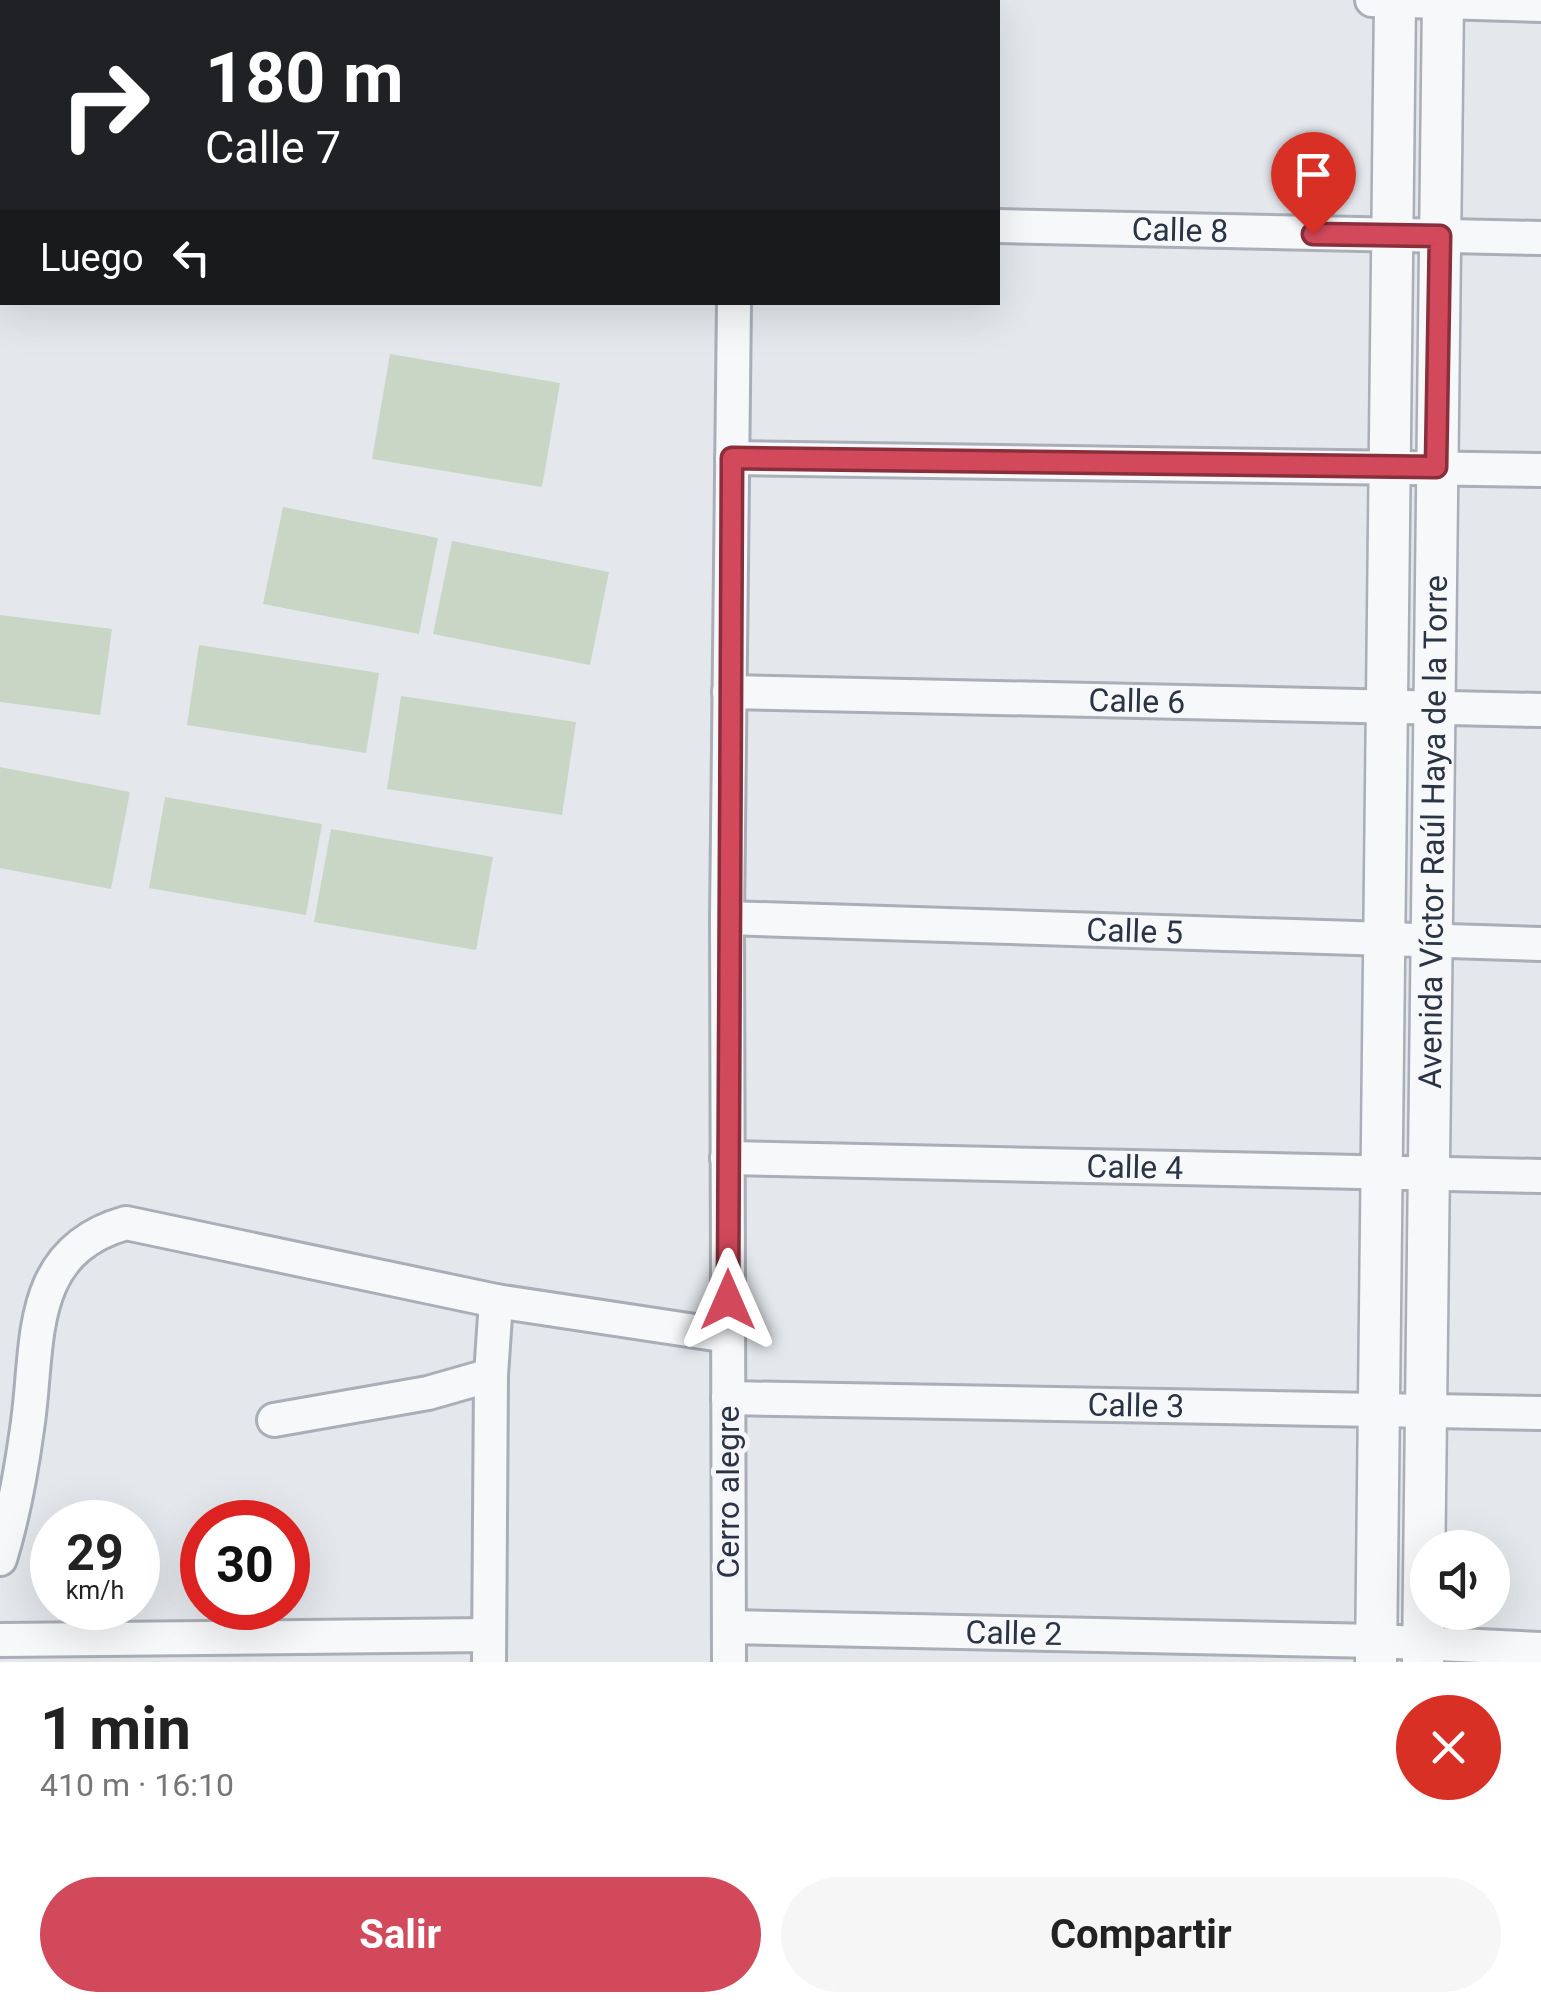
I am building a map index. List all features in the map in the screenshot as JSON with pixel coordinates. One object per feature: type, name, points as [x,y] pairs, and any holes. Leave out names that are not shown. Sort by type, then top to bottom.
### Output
[{"type":"street","points":[[1372,0],[1541,5]]},
{"type":"street","name":"Avenida Víctor Raúl Haya de la Torre","points":[[1376,1651],[1396,0]]},
{"type":"street","name":"Avenida Víctor Raúl Haya de la Torre","points":[[1423,1654],[1432,706],[1444,1]]},
{"type":"street","name":"Calle 8","points":[[1000,226],[1541,238]]},
{"type":"street","name":"Cerro alegre","points":[[729,1662],[727,918],[734,305]]},
{"type":"street","points":[[732,458],[1541,470]]},
{"type":"street","name":"Calle 6","points":[[729,692],[1541,710]]},
{"type":"street","name":"Calle 5","points":[[727,918],[1541,944]]},
{"type":"street","name":"Calle 4","points":[[728,1158],[1541,1176]]},
{"type":"street","points":[[0,1559],[28,1426],[40,1304],[70,1252],[104,1229],[126,1223],[496,1301],[728,1336]]},
{"type":"street","points":[[0,1640],[489,1648],[491,1375],[496,1301]]},
{"type":"street","points":[[274,1420],[428,1393],[491,1375]]},
{"type":"street","name":"Calle 3","points":[[728,1398],[1541,1413]]},
{"type":"street","name":"Calle 2","points":[[728,1627],[1423,1654],[1541,1648]]},
{"type":"green space","points":[[390,354],[560,383],[542,487],[372,459]]},
{"type":"green space","points":[[283,507],[438,538],[419,634],[263,604]]},
{"type":"green space","points":[[452,541],[609,572],[590,665],[433,634]]},
{"type":"green space","points":[[0,615],[112,629],[100,715],[0,702]]},
{"type":"green space","points":[[199,645],[379,673],[366,753],[187,725]]},
{"type":"green space","points":[[401,696],[576,722],[562,815],[387,789]]},
{"type":"green space","points":[[0,767],[130,792],[111,889],[0,868]]},
{"type":"green space","points":[[165,797],[322,824],[306,915],[149,888]]},
{"type":"green space","points":[[331,829],[493,857],[476,950],[314,922]]},
{"type":"route","points":[[728,1300],[732,458],[1436,467],[1440,236],[1313,234]]}]
